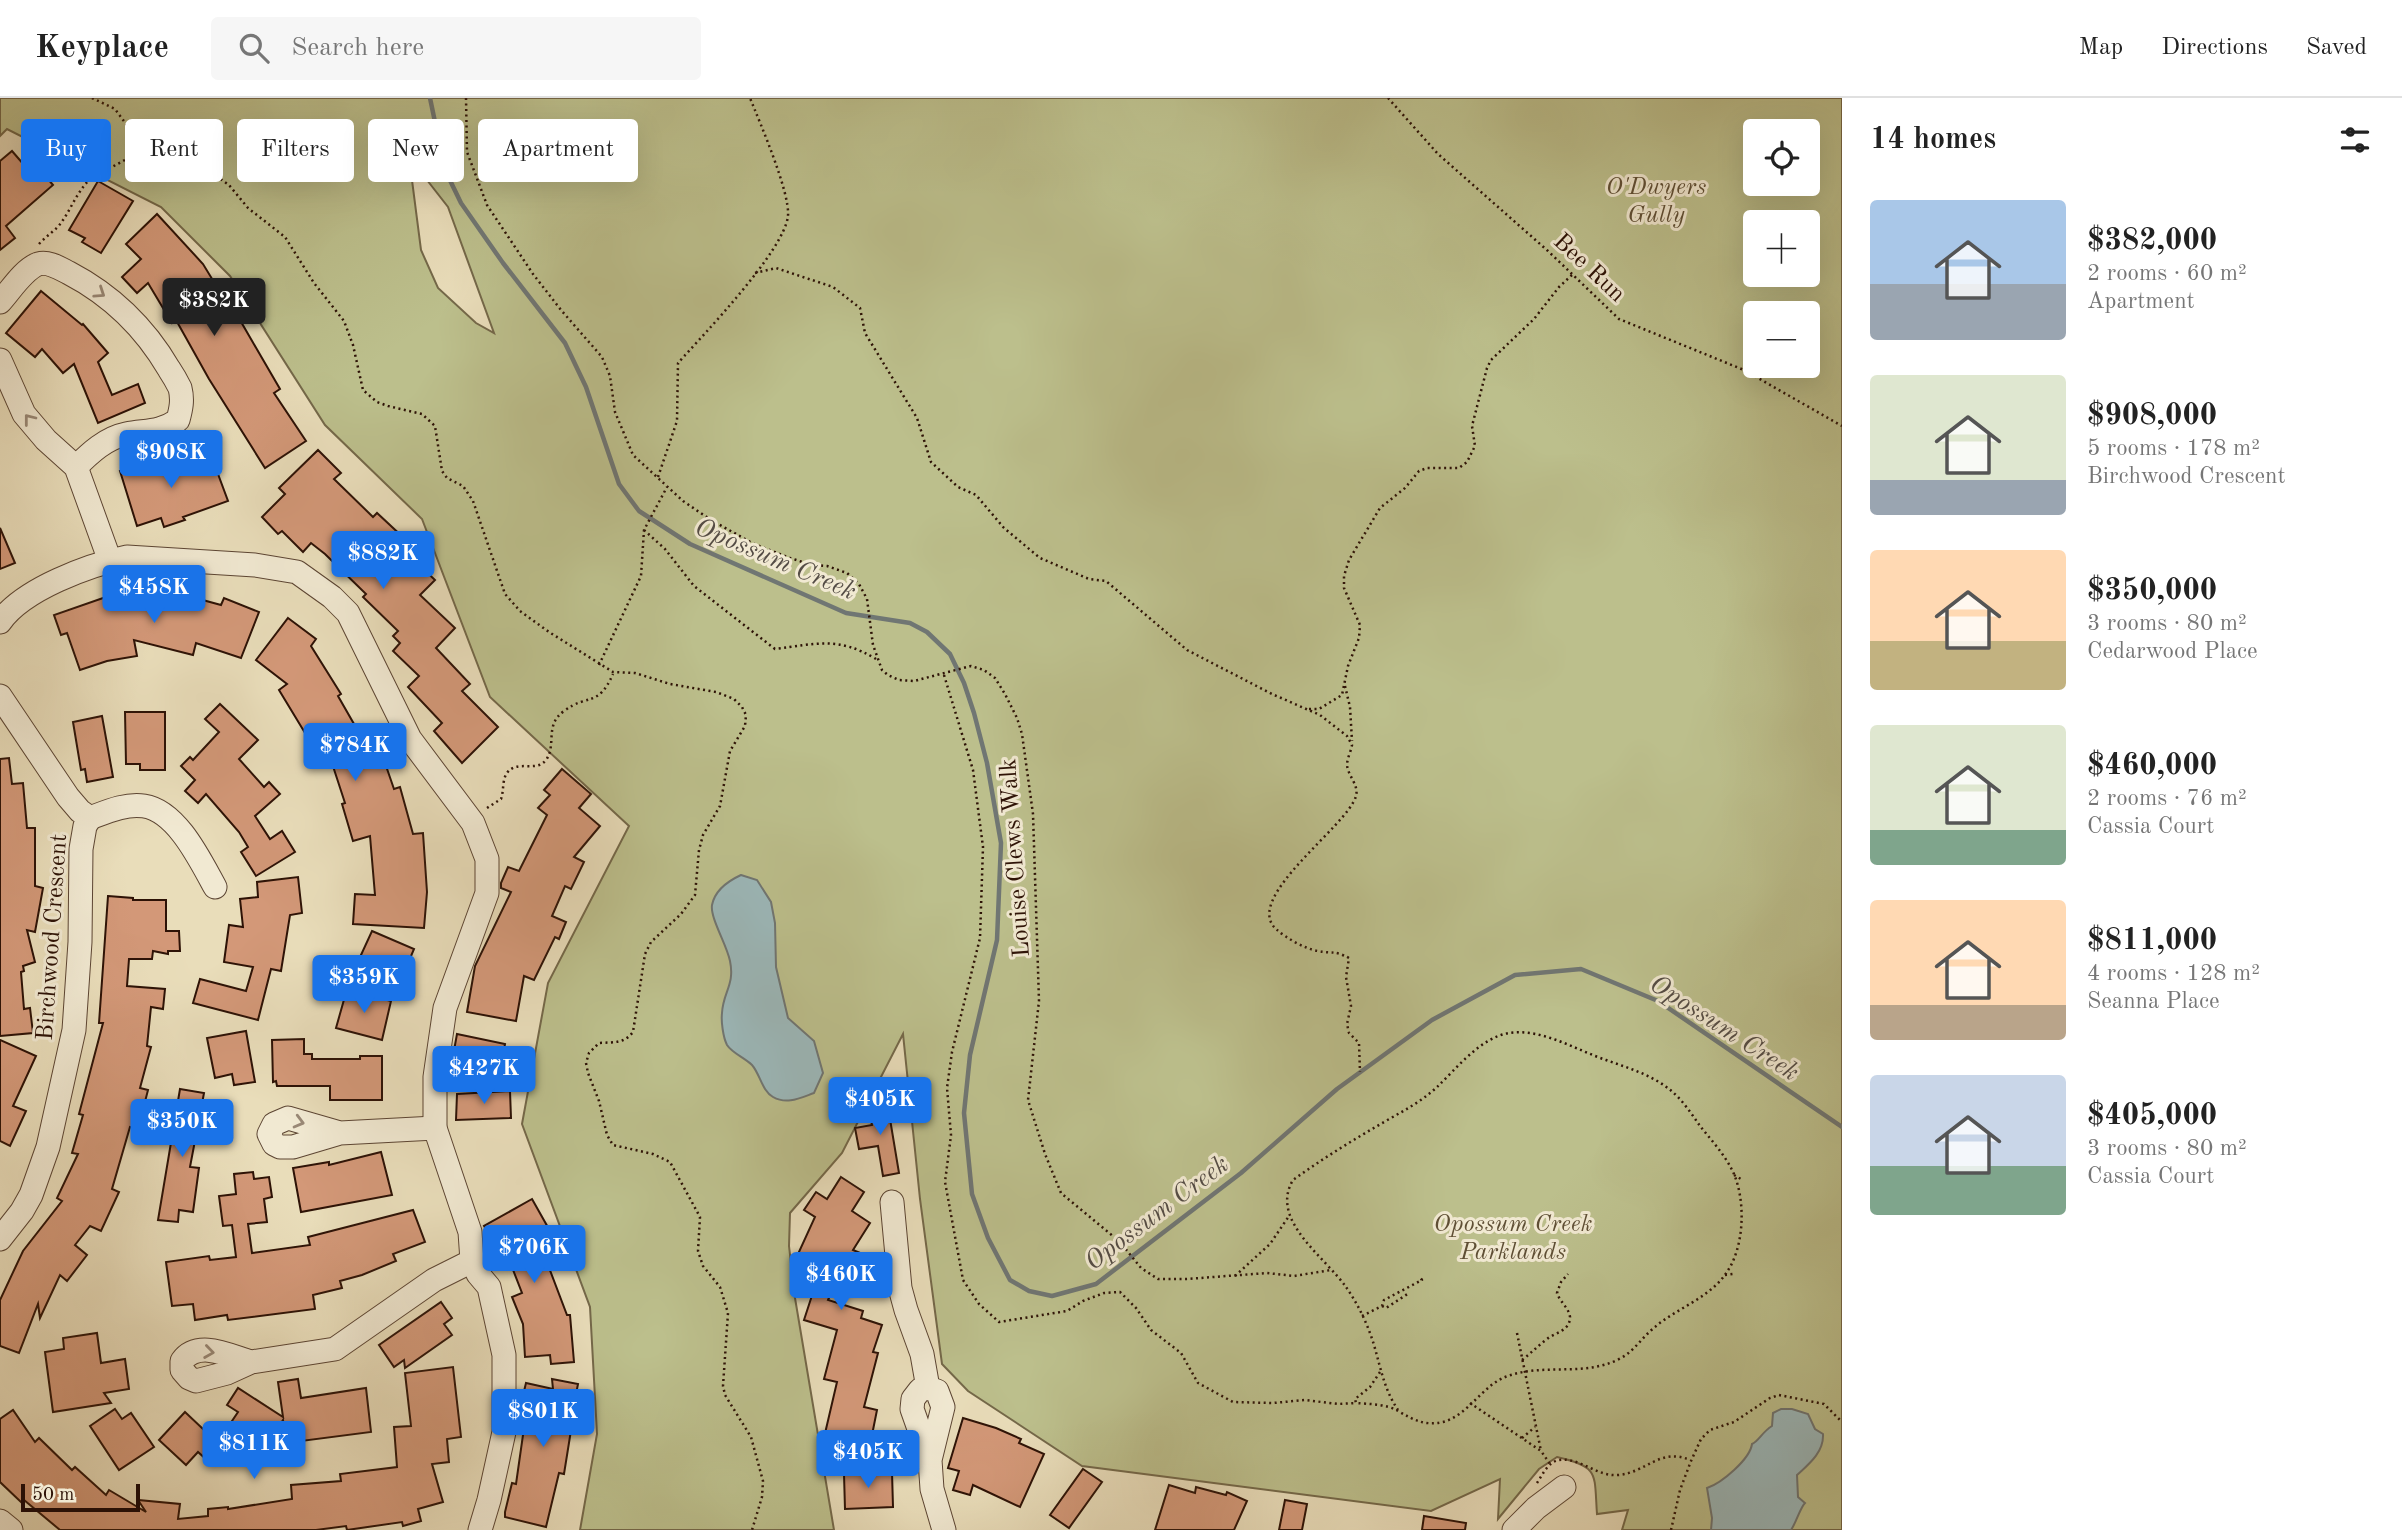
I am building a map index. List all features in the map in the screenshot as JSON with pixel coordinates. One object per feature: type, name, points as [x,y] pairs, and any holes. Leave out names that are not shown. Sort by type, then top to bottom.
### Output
[{"type":"street","points":[[0,302],[29,270],[40,263],[52,264],[111,300],[137,324],[160,354],[179,387],[183,404],[178,420],[165,429],[125,434],[108,441],[76,467]]},
{"type":"street","points":[[0,359],[24,414],[46,440],[76,467],[110,561]]},
{"type":"street","points":[[0,622],[13,608],[45,587],[74,573],[127,557],[255,565],[297,572],[332,597],[348,614],[410,739],[473,823],[487,859],[487,893],[445,1008],[435,1077],[435,1128],[470,1231],[472,1261],[489,1287],[504,1355],[504,1432],[480,1530]]},
{"type":"street","name":"Birchwood Crescent","points":[[0,696],[68,797],[90,818],[85,826],[81,849],[80,942],[77,1000],[71,1043],[48,1147],[31,1195],[0,1239]]},
{"type":"street","points":[[90,818],[118,808],[143,806],[163,814],[191,843],[215,887]]},
{"type":"street","points":[[340,1133],[435,1128]]},
{"type":"street","points":[[892,1202],[900,1288],[905,1310],[922,1354],[928,1388],[920,1390],[913,1399],[912,1409],[930,1461],[932,1489],[944,1530]]},
{"type":"street","points":[[251,1362],[335,1349],[434,1280],[472,1261]]},
{"type":"street","points":[[1514,1530],[1536,1508],[1564,1487]]},
{"type":"street","points":[[0,1521],[11,1530]]},
{"type":"path","points":[[92,98],[115,109],[125,123]]},
{"type":"path","points":[[466,98],[467,152],[487,205],[540,283],[602,357],[610,376],[615,412],[633,455],[683,501],[754,544],[812,565],[827,566],[847,573],[859,584],[867,599],[877,660]]},
{"type":"path","points":[[658,477],[677,421],[678,363],[780,240],[788,216],[785,195],[773,157],[750,98]]},
{"type":"path","name":"Bee Run","points":[[1388,98],[1438,154],[1619,318],[1744,370],[1842,426]]},
{"type":"path","points":[[40,263],[38,245],[46,235],[59,227],[81,187],[89,179],[125,160]]},
{"type":"path","points":[[223,181],[248,208],[285,237],[314,284],[344,321],[353,345],[363,390],[377,402],[401,411],[422,414],[435,426],[442,471],[447,478],[463,486],[474,501],[505,594],[520,611],[613,672],[635,673],[670,684],[716,692],[734,699],[746,715],[745,726],[727,760],[720,806],[703,835],[695,895],[681,914],[651,942],[645,954],[633,1032],[628,1040],[599,1043],[589,1053],[586,1063],[607,1135],[613,1144],[653,1154],[670,1162],[700,1217],[698,1251],[703,1266],[720,1287],[728,1313],[723,1386],[725,1395],[751,1437],[763,1481],[762,1497],[751,1530]]},
{"type":"path","points":[[755,273],[776,268],[833,287],[860,308],[865,333],[917,418],[931,462],[958,487],[976,495],[1004,528],[1040,558],[1089,579],[1106,581],[1187,650],[1320,715],[1348,736],[1352,744]]},
{"type":"path","points":[[1305,709],[1320,709],[1342,695],[1348,666],[1359,638],[1360,625],[1344,588],[1344,576],[1349,560],[1380,508],[1405,488],[1419,471],[1427,468],[1459,468],[1467,462],[1475,446],[1472,426],[1491,360],[1534,318],[1573,274]]},
{"type":"path","points":[[599,664],[641,576],[644,530],[667,487]]},
{"type":"path","name":"Louise Clews Walk","points":[[644,530],[665,549],[694,586],[775,649],[831,642],[862,650],[877,660],[882,670],[899,680],[914,681],[971,666],[984,670],[995,678],[1017,718],[1022,734],[1033,814],[1040,1000],[1028,1100],[1061,1193],[1120,1242],[1141,1268],[1158,1279],[1267,1273],[1294,1276],[1331,1270]]},
{"type":"path","points":[[482,812],[501,799],[508,771],[514,767],[537,766],[545,762],[550,733],[556,718],[565,710],[601,695],[613,672]]},
{"type":"path","points":[[944,675],[973,770],[983,847],[980,938],[952,1052],[947,1088],[951,1135],[945,1182],[963,1280],[979,1304],[999,1322],[1067,1311],[1104,1293],[1121,1292],[1151,1330],[1181,1353],[1198,1383],[1233,1402],[1273,1403],[1305,1400],[1356,1403],[1398,1410]]},
{"type":"path","points":[[1345,684],[1350,707],[1352,744],[1347,766],[1355,783],[1356,795],[1347,813],[1304,858],[1273,899],[1268,911],[1270,922],[1276,930],[1297,943],[1349,958],[1346,976],[1352,1006],[1347,1024],[1349,1032],[1359,1043],[1360,1072]]},
{"type":"path","points":[[1510,1033],[1545,1037],[1646,1074],[1671,1090],[1724,1157],[1734,1175],[1739,1195],[1739,1246],[1725,1275],[1713,1288],[1655,1327],[1623,1357],[1611,1363],[1580,1370],[1524,1372],[1496,1382],[1446,1421],[1437,1422],[1412,1420],[1398,1410],[1385,1388],[1373,1342],[1362,1316],[1344,1284],[1315,1253],[1290,1215],[1286,1196],[1293,1180],[1385,1121],[1412,1107],[1437,1087],[1462,1061],[1495,1037],[1510,1033]]},
{"type":"path","points":[[1734,1175],[1741,1179]]},
{"type":"path","points":[[1235,1276],[1270,1244],[1290,1215]]},
{"type":"path","points":[[1522,1360],[1567,1326],[1569,1313],[1557,1293],[1568,1274]]},
{"type":"path","points":[[1725,1275],[1733,1274]]},
{"type":"path","points":[[1382,1306],[1382,1302],[1422,1280],[1420,1276]]},
{"type":"path","points":[[1362,1316],[1382,1306],[1386,1308],[1409,1293]]},
{"type":"path","points":[[1517,1333],[1541,1451],[1550,1464]]},
{"type":"path","points":[[1356,1403],[1355,1399],[1370,1387],[1380,1372]]},
{"type":"path","points":[[1671,1530],[1680,1490],[1691,1461],[1704,1435],[1718,1426],[1734,1422],[1779,1395],[1824,1404],[1842,1422]]},
{"type":"path","points":[[1471,1404],[1541,1451]]},
{"type":"path","points":[[1522,1438],[1535,1427]]},
{"type":"path","points":[[1636,1469],[1667,1456],[1691,1461]]},
{"type":"green space","points":[[0,98],[1842,98],[1842,1530],[1622,1530],[1628,1510],[1597,1514],[1596,1489],[1592,1474],[1581,1464],[1557,1457],[1539,1469],[1498,1519],[1500,1479],[1431,1511],[1082,1466],[968,1391],[942,1364],[920,1199],[903,1034],[842,1153],[790,1213],[789,1246],[795,1298],[834,1530],[580,1530],[597,1434],[590,1307],[522,1124],[548,983],[629,826],[490,697],[422,519],[325,425],[230,276],[161,207],[111,182],[111,119],[21,119],[21,136],[7,129],[0,136]],"holes":[[[368,119],[464,119],[464,182],[428,182],[448,207],[494,333],[476,323],[438,288],[421,250],[412,182],[368,182]]]},
{"type":"water","points":[[741,875],[757,880],[771,902],[775,923],[776,967],[788,1018],[814,1041],[823,1073],[814,1093],[794,1100],[778,1099],[769,1094],[752,1065],[729,1048],[724,1038],[722,1013],[731,969],[712,905],[723,887]]},
{"type":"water","points":[[1781,1409],[1808,1414],[1815,1429],[1823,1434],[1818,1452],[1797,1475],[1798,1497],[1805,1503],[1793,1527],[1791,1530],[1711,1530],[1712,1518],[1707,1488],[1727,1476],[1741,1463],[1752,1444],[1772,1426],[1773,1413]]},
{"type":"building","points":[[12,151],[21,161],[21,182],[50,182],[53,185],[6,226],[15,238],[0,250],[0,161]]},
{"type":"building","points":[[97,182],[133,201],[101,253],[82,242],[85,238],[69,230]]},
{"type":"building","points":[[157,214],[203,264],[231,310],[233,308],[280,389],[274,393],[306,441],[265,468],[209,379],[176,320],[172,323],[148,283],[137,293],[122,277],[141,259],[126,244]]},
{"type":"building","points":[[41,291],[83,324],[108,353],[98,362],[112,395],[138,384],[145,403],[98,423],[74,364],[63,373],[42,349],[35,357],[6,333]]},
{"type":"building","points":[[318,450],[341,473],[334,479],[373,517],[377,513],[406,540],[399,546],[435,580],[420,595],[455,628],[436,648],[470,684],[462,691],[498,727],[462,763],[434,731],[442,723],[408,687],[419,676],[393,651],[400,643],[393,636],[398,631],[363,597],[366,594],[325,554],[311,543],[303,552],[282,531],[278,534],[262,517],[285,494],[279,488]]},
{"type":"building","points":[[194,456],[200,472],[215,466],[228,501],[183,517],[185,520],[164,527],[161,518],[137,526],[120,471],[165,457],[168,466]]},
{"type":"building","points":[[0,528],[15,563],[0,569]]},
{"type":"building","points":[[155,587],[221,605],[224,598],[259,612],[241,658],[196,643],[193,655],[134,640],[137,656],[107,661],[80,670],[67,633],[61,635],[54,615],[106,595]]},
{"type":"building","points":[[288,618],[316,639],[311,646],[341,694],[338,696],[362,738],[371,767],[385,763],[394,789],[400,787],[413,834],[423,833],[427,892],[424,928],[353,924],[355,894],[375,895],[370,836],[353,841],[342,804],[345,803],[330,757],[322,761],[279,690],[287,684],[256,660]]},
{"type":"building","points":[[220,704],[258,740],[239,759],[264,787],[269,782],[280,794],[255,816],[270,839],[282,831],[295,852],[256,876],[241,852],[248,847],[239,832],[206,794],[198,803],[185,791],[195,780],[181,766],[190,757],[193,760],[219,732],[205,719]]},
{"type":"building","points":[[125,712],[165,712],[165,770],[140,770],[140,764],[126,764]]},
{"type":"building","points":[[102,716],[113,777],[87,782],[85,769],[81,770],[73,722]]},
{"type":"building","points":[[9,758],[12,784],[23,783],[27,828],[35,828],[35,886],[43,888],[35,932],[27,930],[35,962],[23,966],[24,971],[21,972],[24,1009],[30,1008],[33,1033],[0,1036],[0,759]]},
{"type":"building","points":[[562,769],[591,794],[579,808],[600,826],[574,857],[584,862],[571,889],[565,886],[552,916],[566,922],[559,939],[555,937],[534,980],[524,976],[516,1021],[467,1012],[475,966],[511,892],[501,888],[501,883],[508,867],[519,871],[547,815],[538,808],[550,795],[544,790]]},
{"type":"building","points":[[298,877],[302,913],[290,915],[281,971],[271,969],[258,1020],[193,1003],[200,979],[246,991],[253,967],[224,962],[229,925],[243,927],[240,899],[258,897],[257,882]]},
{"type":"building","points":[[108,896],[133,900],[166,900],[166,931],[179,931],[180,951],[168,951],[168,954],[153,951],[152,959],[129,959],[127,986],[165,989],[163,1009],[151,1007],[147,1046],[151,1047],[140,1088],[148,1090],[138,1129],[130,1127],[112,1189],[119,1192],[101,1231],[90,1226],[75,1245],[87,1255],[67,1281],[60,1275],[40,1318],[38,1304],[19,1353],[0,1346],[0,1300],[23,1251],[62,1201],[57,1198],[78,1154],[72,1153],[83,1115],[79,1114],[103,1023],[99,1023]]},
{"type":"building","points":[[372,931],[414,949],[398,987],[355,968]]},
{"type":"building","points":[[347,989],[391,1001],[382,1040],[336,1028]]},
{"type":"building","points":[[246,1031],[255,1082],[234,1085],[232,1074],[215,1078],[207,1038]]},
{"type":"building","points":[[457,1034],[505,1044],[501,1066],[453,1056]]},
{"type":"building","points":[[304,1039],[304,1054],[312,1054],[312,1059],[382,1056],[382,1100],[330,1100],[330,1086],[277,1086],[276,1081],[273,1082],[272,1040]]},
{"type":"building","points":[[0,1040],[36,1056],[13,1106],[26,1111],[10,1146],[0,1141]]},
{"type":"building","points":[[180,1089],[204,1093],[190,1167],[199,1168],[193,1212],[179,1210],[178,1222],[158,1220]]},
{"type":"building","points":[[510,1091],[511,1118],[456,1120],[457,1094]]},
{"type":"building","points":[[887,1101],[899,1173],[883,1176],[878,1146],[859,1149],[855,1128],[872,1125],[868,1105]]},
{"type":"building","points":[[381,1152],[392,1195],[301,1212],[293,1168],[329,1162],[329,1165]]},
{"type":"building","points":[[253,1172],[254,1179],[269,1177],[272,1197],[264,1199],[267,1222],[248,1224],[252,1253],[310,1245],[308,1237],[413,1210],[425,1242],[393,1254],[396,1261],[340,1281],[342,1288],[313,1295],[315,1309],[228,1320],[227,1315],[195,1320],[193,1304],[172,1306],[166,1262],[209,1256],[210,1260],[236,1257],[232,1225],[223,1226],[219,1196],[236,1194],[234,1174]]},
{"type":"building","points":[[841,1177],[864,1192],[852,1211],[870,1223],[853,1250],[865,1255],[859,1267],[846,1262],[828,1300],[863,1311],[861,1318],[882,1325],[873,1352],[878,1353],[864,1407],[877,1410],[872,1435],[862,1433],[858,1450],[823,1442],[837,1382],[824,1379],[837,1330],[804,1320],[818,1277],[793,1265],[815,1217],[804,1210],[816,1192],[827,1199]]},
{"type":"building","points":[[532,1199],[550,1231],[523,1247],[536,1270],[548,1265],[567,1315],[570,1315],[574,1362],[551,1364],[550,1355],[525,1357],[523,1324],[512,1297],[522,1293],[510,1262],[506,1265],[484,1226]]},
{"type":"building","points":[[441,1302],[452,1318],[444,1324],[452,1335],[405,1368],[404,1360],[394,1367],[379,1345]]},
{"type":"building","points":[[97,1333],[101,1363],[125,1359],[129,1389],[104,1393],[111,1403],[53,1412],[45,1352],[64,1349],[63,1338]]},
{"type":"building","points":[[453,1367],[461,1437],[447,1439],[449,1462],[432,1464],[443,1502],[418,1509],[421,1521],[403,1526],[402,1522],[347,1530],[346,1526],[316,1530],[60,1530],[24,1500],[22,1503],[0,1482],[0,1419],[13,1410],[35,1442],[39,1438],[72,1470],[75,1467],[106,1495],[109,1490],[146,1512],[138,1500],[180,1504],[178,1519],[208,1516],[208,1509],[228,1509],[292,1499],[291,1485],[341,1481],[340,1474],[397,1467],[394,1427],[411,1426],[405,1373]]},
{"type":"building","points":[[298,1379],[301,1398],[366,1388],[371,1432],[286,1443],[283,1420],[265,1447],[230,1424],[238,1412],[227,1405],[238,1388],[283,1417],[278,1382]]},
{"type":"building","points":[[552,1379],[578,1384],[576,1394],[584,1396],[577,1425],[572,1424],[564,1474],[559,1473],[546,1527],[505,1517],[505,1512],[512,1483],[516,1484],[526,1414],[519,1412],[526,1383],[553,1389]]},
{"type":"building","points":[[115,1409],[122,1419],[131,1413],[154,1447],[119,1470],[90,1426]]},
{"type":"building","points":[[185,1412],[221,1446],[208,1461],[198,1452],[186,1465],[159,1440]]},
{"type":"building","points":[[963,1418],[1021,1439],[1019,1443],[1044,1454],[1020,1507],[973,1485],[970,1495],[953,1490],[959,1471],[948,1468]]},
{"type":"building","points":[[1083,1469],[1102,1482],[1069,1528],[1050,1515]]},
{"type":"building","points":[[892,1472],[893,1507],[845,1509],[844,1474]]},
{"type":"building","points":[[1169,1485],[1195,1493],[1196,1487],[1226,1495],[1227,1492],[1247,1501],[1234,1530],[1155,1530]]},
{"type":"building","points":[[1285,1500],[1307,1504],[1302,1530],[1279,1530]]},
{"type":"building","points":[[1424,1516],[1466,1523],[1465,1530],[1422,1530]]},
{"type":"waterway","name":"Opossum Creek","points":[[430,98],[445,170],[461,203],[565,343],[586,387],[619,484],[639,511],[690,544],[846,613],[910,623],[927,632],[950,654],[974,713],[987,763],[1001,843],[997,940],[970,1055],[964,1113],[972,1194],[988,1238],[1010,1280],[1029,1291],[1052,1296],[1096,1284],[1241,1173],[1337,1089],[1432,1020],[1515,975],[1581,969],[1658,1001],[1842,1127]]},
{"type":"park label","name":"O'Dwyers Gully","points":[[1656,200]]},
{"type":"park label","name":"Opossum Creek Parklands","points":[[1513,1237]]}]
